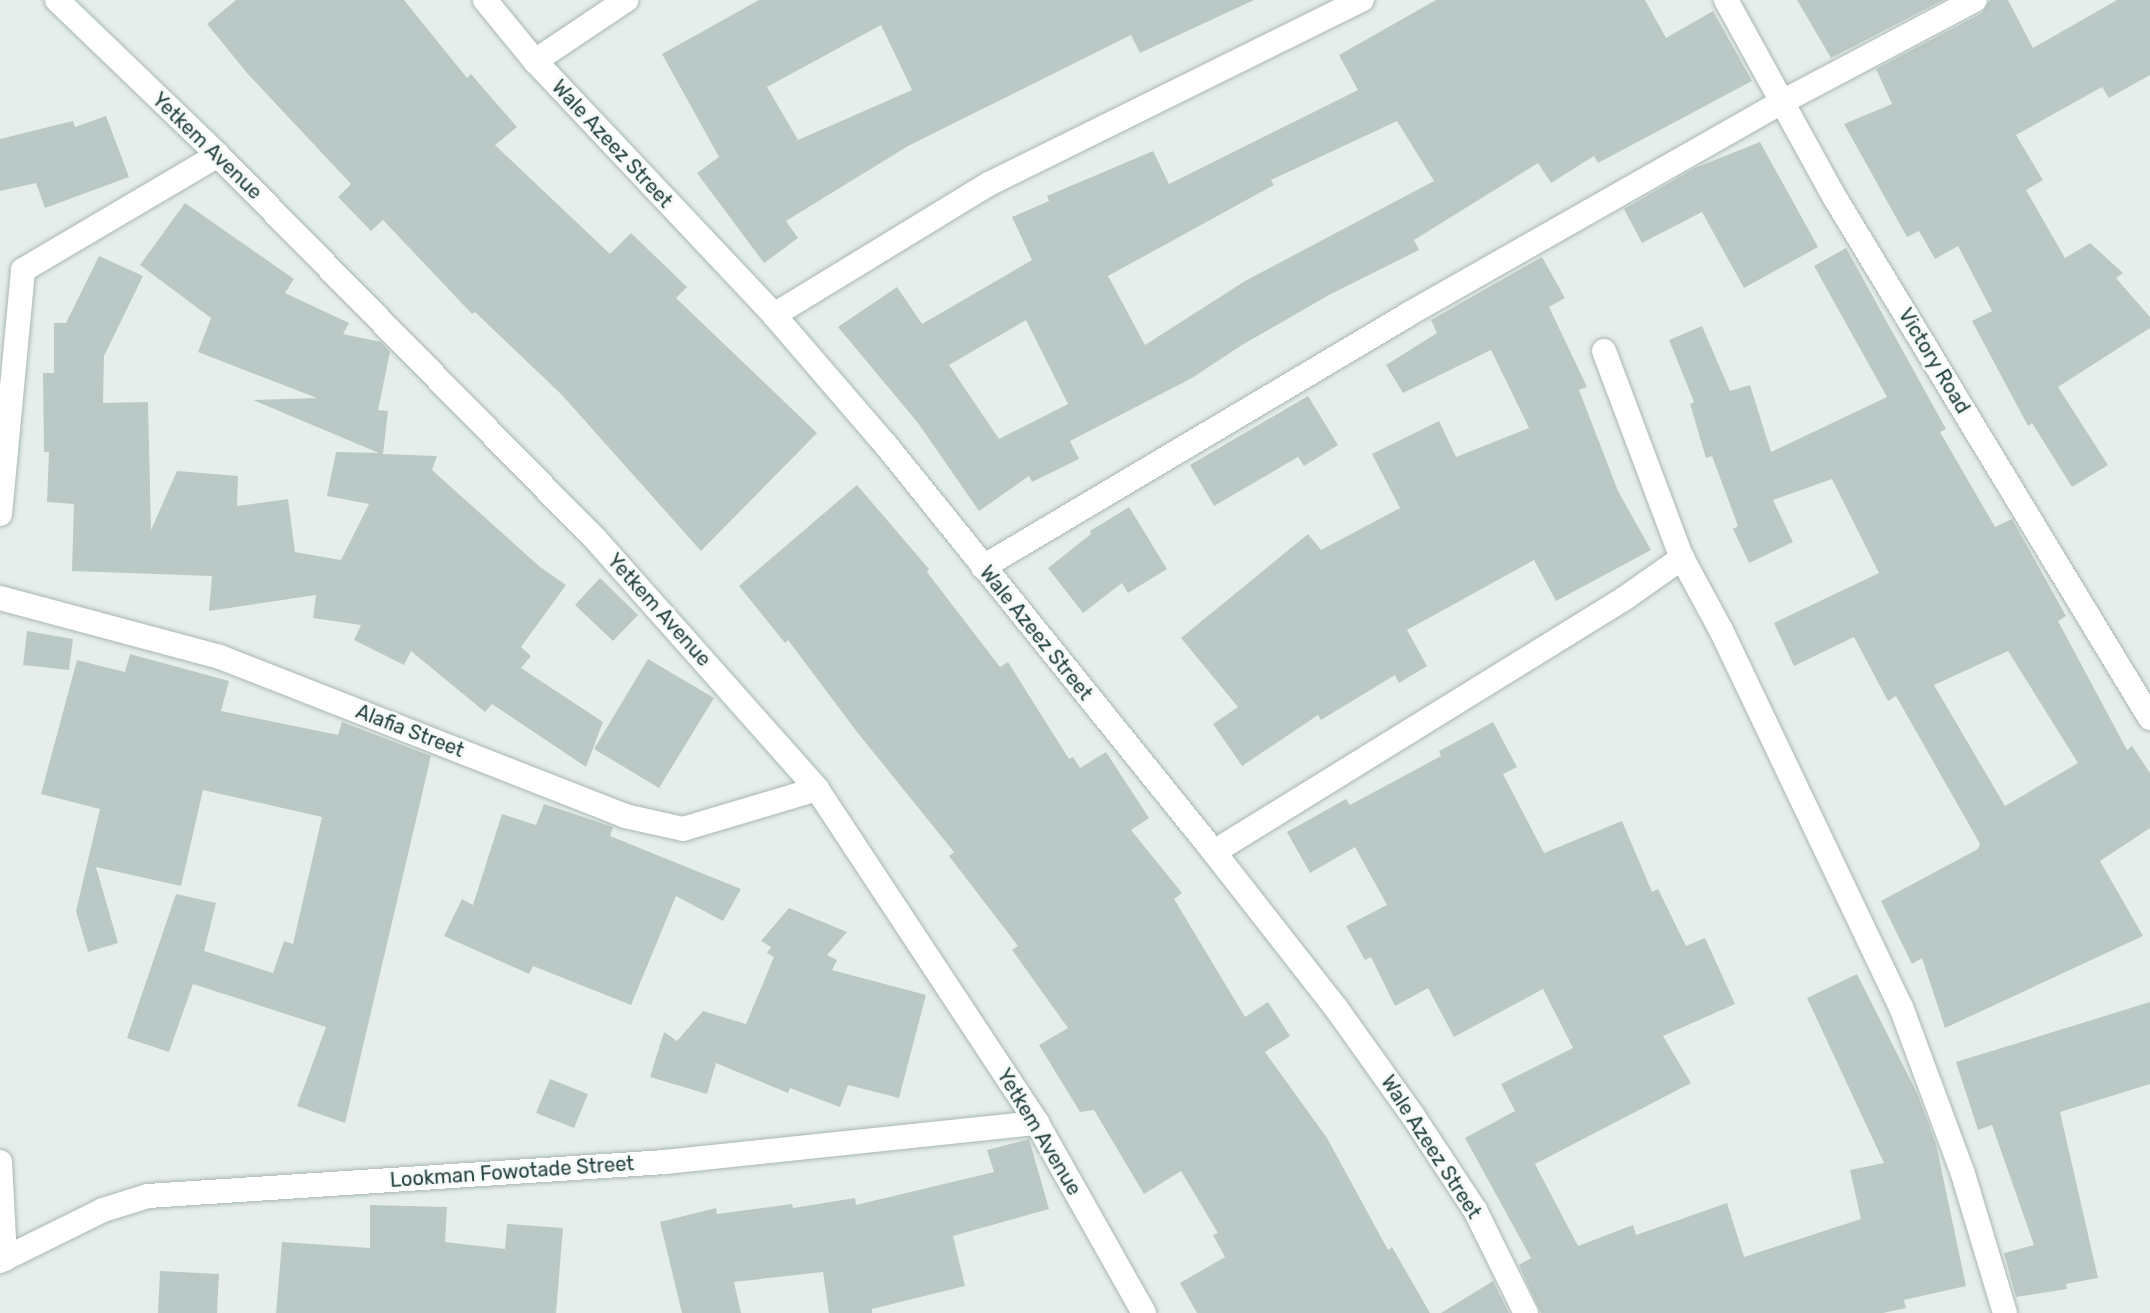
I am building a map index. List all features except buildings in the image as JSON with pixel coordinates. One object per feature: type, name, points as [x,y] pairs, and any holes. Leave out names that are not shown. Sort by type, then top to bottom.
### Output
[{"type":"street","name":"Yetkem Avenue","points":[[57,0],[218,155],[598,542],[817,789],[1037,1123],[1144,1313]]},
{"type":"street","name":"Wale Azeez Street","points":[[485,0],[535,61],[774,315],[886,445],[1214,852],[1336,1008],[1413,1116],[1475,1210],[1526,1313]]},
{"type":"street","points":[[535,61],[626,0]]},
{"type":"street","points":[[774,315],[989,184],[1362,0]]},
{"type":"street","name":"Victory Road","points":[[1726,0],[1843,212],[2150,718]]},
{"type":"street","points":[[983,567],[1407,315],[1782,102],[1975,0]]},
{"type":"street","points":[[0,514],[11,269],[218,155]]},
{"type":"street","points":[[1604,351],[1682,558],[1721,630],[1901,1007],[1963,1174],[2005,1313]]},
{"type":"street","points":[[1214,852],[1625,598],[1682,558]]},
{"type":"street","name":"Alafia Street","points":[[0,598],[220,657],[625,816],[683,829],[817,789]]},
{"type":"street","name":"Lookman Fowotade Street","points":[[2,1260],[103,1210],[148,1196],[665,1162],[1037,1123]]},
{"type":"street","points":[[0,1162],[2,1260]]}]
